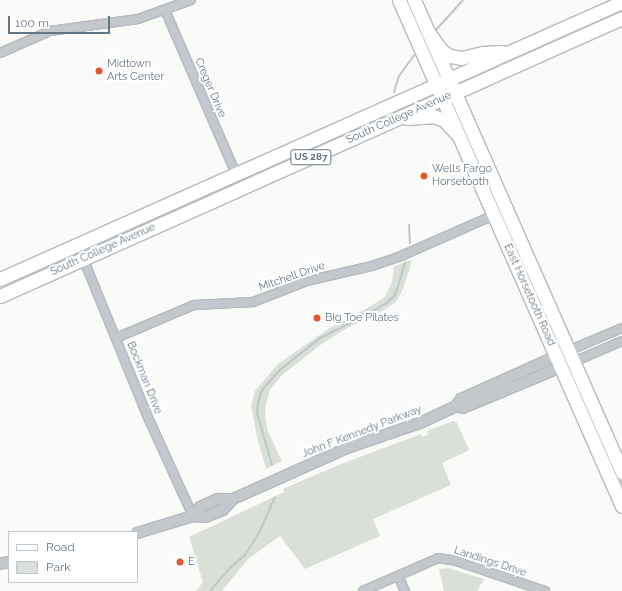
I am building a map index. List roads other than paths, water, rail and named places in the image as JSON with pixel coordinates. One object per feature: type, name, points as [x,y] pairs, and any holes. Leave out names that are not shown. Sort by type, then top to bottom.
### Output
[{"type":"main road","points":[[399,0],[442,82]]},
{"type":"main road","points":[[414,0],[428,32],[442,82]]},
{"type":"main road","name":"South College Avenue","points":[[0,279],[78,246],[622,2]]},
{"type":"main road","name":"South College Avenue","points":[[0,296],[622,18]]},
{"type":"main road","points":[[428,32],[442,51],[450,56],[461,58],[482,53],[510,52]]},
{"type":"main road","name":"East Horsetooth Road","points":[[442,82],[520,243],[564,359],[587,427],[622,506]]},
{"type":"main road","name":"East Horsetooth Road","points":[[449,96],[459,136],[494,215],[564,359],[622,472]]},
{"type":"main road","points":[[399,118],[433,116],[444,120],[459,136]]},
{"type":"main road","points":[[274,174],[276,166],[303,150],[316,139]]},
{"type":"main road","points":[[183,215],[186,208],[193,202],[231,185],[236,174]]},
{"type":"street","points":[[0,52],[50,31],[64,28],[123,22],[165,10],[191,0]]},
{"type":"street","name":"Creger Drive","points":[[165,10],[236,174]]},
{"type":"street","points":[[494,215],[504,221],[520,243]]},
{"type":"street","name":"Mitchell Drive","points":[[116,338],[194,305],[253,302],[307,281],[372,266],[401,256],[494,215]]},
{"type":"street","name":"Bockman Drive","points":[[78,246],[146,413],[193,516]]},
{"type":"street","name":"John F Kennedy Parkway","points":[[564,359],[622,328]]},
{"type":"street","name":"John F Kennedy Parkway","points":[[138,533],[193,516],[205,517],[223,510],[233,499],[334,454],[403,430],[456,406],[460,398],[564,359],[622,341]]},
{"type":"street","points":[[587,427],[599,439],[609,460],[622,472]]},
{"type":"street","points":[[610,478],[621,482],[622,485]]},
{"type":"street","name":"Landings Drive","points":[[363,591],[433,560],[447,558],[545,591]]},
{"type":"street","points":[[398,576],[405,591]]},
{"type":"street","points":[[517,591],[519,583]]},
{"type":"waterway","points":[[436,30],[463,0]]},
{"type":"waterway","points":[[394,92],[399,76],[414,55]]},
{"type":"waterway","points":[[409,225],[410,243]]},
{"type":"waterway","points":[[272,465],[257,413],[262,390],[281,369],[320,338],[363,317],[388,302],[395,295],[405,263]]},
{"type":"waterway","points":[[210,591],[231,567],[245,555],[259,533],[275,497]]},
{"type":"place","name":"Midtown Arts Center","points":[[99,71]]},
{"type":"place","name":"Wells Fargo Horsetooth","points":[[424,176]]},
{"type":"place","name":"Big Toe Pilates","points":[[317,318]]},
{"type":"place","name":"E","points":[[180,562]]}]
